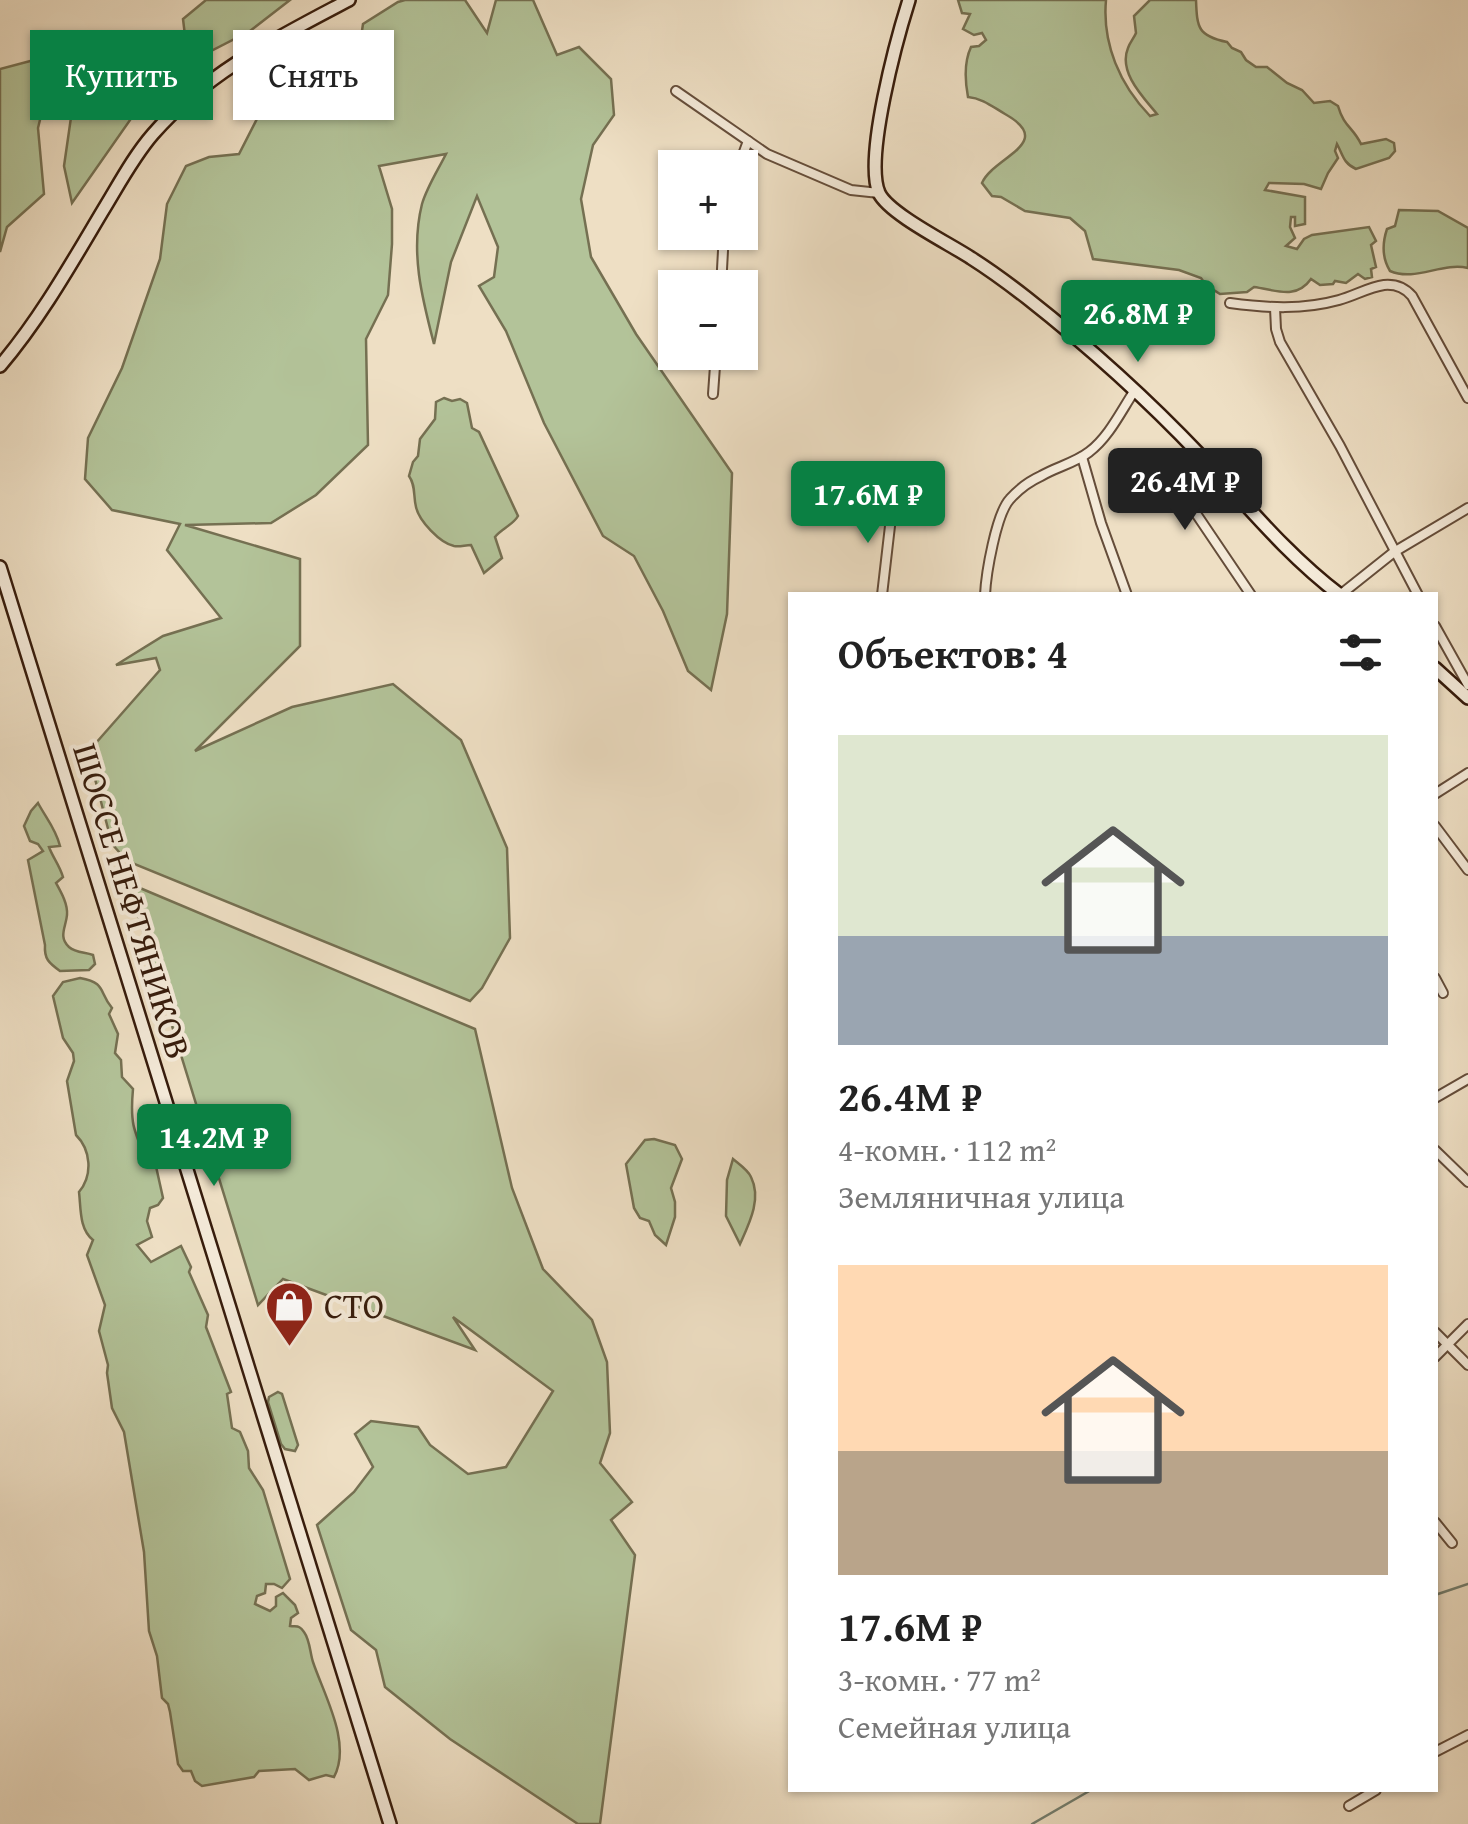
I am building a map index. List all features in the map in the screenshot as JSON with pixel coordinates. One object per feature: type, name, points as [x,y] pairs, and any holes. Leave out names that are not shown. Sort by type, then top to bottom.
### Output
[{"type":"main road","points":[[2,361],[54,292],[152,135],[205,83],[259,48],[349,0]]},
{"type":"main road","points":[[909,0],[882,109],[875,168],[880,194],[894,210],[1024,296],[1135,390],[1294,557],[1336,592]]},
{"type":"main road","name":"ШОССЕ НЕФТЯНИКОВ","points":[[0,567],[390,1824]]},
{"type":"main road","points":[[1438,671],[1468,698]]},
{"type":"street","points":[[676,91],[767,154],[851,190],[880,194]]},
{"type":"street","points":[[745,150],[748,141]]},
{"type":"street","points":[[1230,304],[1275,308],[1329,303],[1384,286],[1397,286],[1408,291],[1468,398]]},
{"type":"street","points":[[1275,308],[1280,342],[1416,592]]},
{"type":"street","points":[[713,394],[715,370]]},
{"type":"street","points":[[985,592],[1006,504],[1044,474],[1082,457],[1105,436],[1135,390]]},
{"type":"street","points":[[1200,455],[1191,485],[1195,512],[1250,592]]},
{"type":"street","points":[[1082,457],[1126,592]]},
{"type":"street","points":[[882,592],[893,500]]},
{"type":"street","points":[[1344,592],[1394,552],[1468,508]]},
{"type":"street","points":[[1438,631],[1468,684]]},
{"type":"street","points":[[1438,792],[1468,773]]},
{"type":"street","points":[[1438,830],[1468,870]]},
{"type":"street","points":[[1438,984],[1443,993]]},
{"type":"street","points":[[1438,1096],[1468,1079]]},
{"type":"street","points":[[1438,1153],[1468,1182]]},
{"type":"street","points":[[1438,1355],[1468,1324]]},
{"type":"street","points":[[1438,1335],[1468,1364]]},
{"type":"street","points":[[1438,1526],[1452,1543]]},
{"type":"street","points":[[1438,1750],[1468,1735]]},
{"type":"street","points":[[1349,1806],[1373,1792]]},
{"type":"green space","points":[[206,0],[290,0],[251,30],[233,30],[233,40],[213,50],[213,30],[184,30],[183,19]]},
{"type":"green space","points":[[465,0],[487,33],[496,0],[533,0],[557,55],[579,47],[611,79],[614,115],[593,145],[581,199],[591,257],[658,370],[732,473],[727,614],[711,690],[688,671],[634,556],[603,536],[544,423],[506,331],[479,286],[494,277],[498,247],[477,196],[451,262],[434,344],[422,292],[417,240],[424,198],[446,154],[379,166],[392,209],[392,244],[388,295],[366,339],[368,445],[316,495],[271,523],[185,525],[300,559],[300,646],[195,751],[292,707],[393,684],[461,740],[507,848],[510,938],[482,988],[470,1001],[127,861],[112,844],[88,752],[160,670],[156,658],[116,665],[163,636],[221,618],[167,550],[180,524],[112,510],[85,479],[88,438],[122,368],[160,259],[167,204],[186,166],[209,157],[239,154],[256,120],[394,120],[394,30],[362,30],[363,24],[398,2]]},
{"type":"green space","points":[[958,0],[1106,0],[1107,32],[1115,63],[1150,116],[1157,114],[1134,84],[1126,66],[1128,48],[1136,33],[1134,16],[1150,0],[1196,0],[1199,24],[1210,37],[1227,42],[1256,67],[1267,67],[1302,90],[1314,103],[1330,101],[1338,106],[1361,144],[1386,139],[1394,143],[1395,151],[1389,158],[1356,169],[1346,161],[1337,144],[1338,158],[1321,189],[1304,184],[1269,183],[1265,190],[1305,197],[1305,224],[1295,226],[1295,217],[1291,217],[1295,238],[1286,246],[1297,249],[1312,235],[1369,227],[1376,241],[1371,245],[1376,267],[1371,269],[1372,277],[1365,279],[1358,274],[1346,283],[1320,285],[1311,279],[1292,292],[1254,287],[1247,292],[1220,294],[1201,278],[1179,270],[1093,259],[1085,231],[1070,218],[1025,211],[992,196],[982,183],[1017,150],[1025,133],[1005,114],[968,97],[969,53],[971,47],[986,40],[982,33],[974,35],[963,29],[970,14],[962,13]]},
{"type":"green space","points":[[30,61],[30,120],[40,120],[44,194],[7,227],[0,252],[0,69]]},
{"type":"green space","points":[[71,120],[130,120],[72,203],[64,166]]},
{"type":"green space","points":[[1399,210],[1438,211],[1468,228],[1468,268],[1448,267],[1409,274],[1390,271],[1384,256],[1384,240],[1387,229],[1395,226]]},
{"type":"green space","points":[[444,398],[467,403],[472,428],[479,432],[518,516],[495,537],[502,558],[484,573],[471,545],[454,546],[443,541],[426,525],[416,507],[409,476],[420,439],[435,419],[436,402]]},
{"type":"green space","points":[[38,803],[60,846],[49,847],[63,877],[56,883],[67,911],[64,939],[72,949],[93,955],[95,964],[89,970],[60,971],[46,957],[28,860],[43,851],[30,841],[24,826]]},
{"type":"green space","points":[[128,883],[475,1029],[512,1188],[543,1269],[592,1320],[607,1362],[610,1433],[600,1463],[632,1502],[611,1520],[635,1555],[600,1824],[578,1824],[450,1739],[385,1687],[376,1650],[351,1630],[317,1525],[354,1492],[373,1467],[355,1434],[371,1421],[418,1427],[430,1445],[468,1474],[506,1467],[553,1391],[453,1317],[475,1350],[283,1279],[258,1305]]},
{"type":"green space","points":[[80,978],[98,985],[112,1008],[109,1014],[118,1034],[115,1053],[121,1060],[122,1077],[133,1089],[135,1132],[146,1159],[149,1156],[155,1162],[163,1198],[150,1208],[147,1221],[152,1237],[137,1245],[151,1262],[181,1246],[191,1267],[189,1272],[208,1315],[206,1327],[231,1392],[227,1394],[232,1428],[240,1432],[248,1451],[249,1468],[263,1490],[290,1579],[282,1588],[266,1584],[265,1593],[257,1596],[255,1604],[270,1611],[276,1606],[276,1597],[283,1593],[295,1605],[298,1613],[291,1618],[290,1626],[299,1627],[306,1635],[338,1734],[339,1764],[334,1777],[309,1780],[295,1769],[259,1771],[254,1777],[202,1786],[191,1771],[183,1771],[178,1764],[170,1712],[162,1698],[157,1656],[149,1631],[144,1552],[124,1432],[112,1408],[108,1365],[99,1331],[105,1305],[87,1255],[93,1240],[85,1230],[79,1192],[87,1178],[88,1163],[85,1148],[76,1135],[67,1081],[73,1053],[63,1038],[53,996],[63,982]]},
{"type":"green space","points":[[645,1140],[675,1145],[682,1159],[671,1188],[675,1217],[666,1245],[634,1208],[626,1164]]},
{"type":"green space","points":[[733,1159],[750,1174],[755,1194],[740,1244],[726,1216],[727,1180]]},
{"type":"green space","points":[[278,1392],[282,1394],[298,1445],[295,1451],[281,1444],[268,1402]]},
{"type":"waterway","points":[[1438,1594],[1468,1584]]},
{"type":"waterway","points":[[1032,1824],[1088,1792]]},
{"type":"place","name":"СТО","points":[[289,1348]]}]
